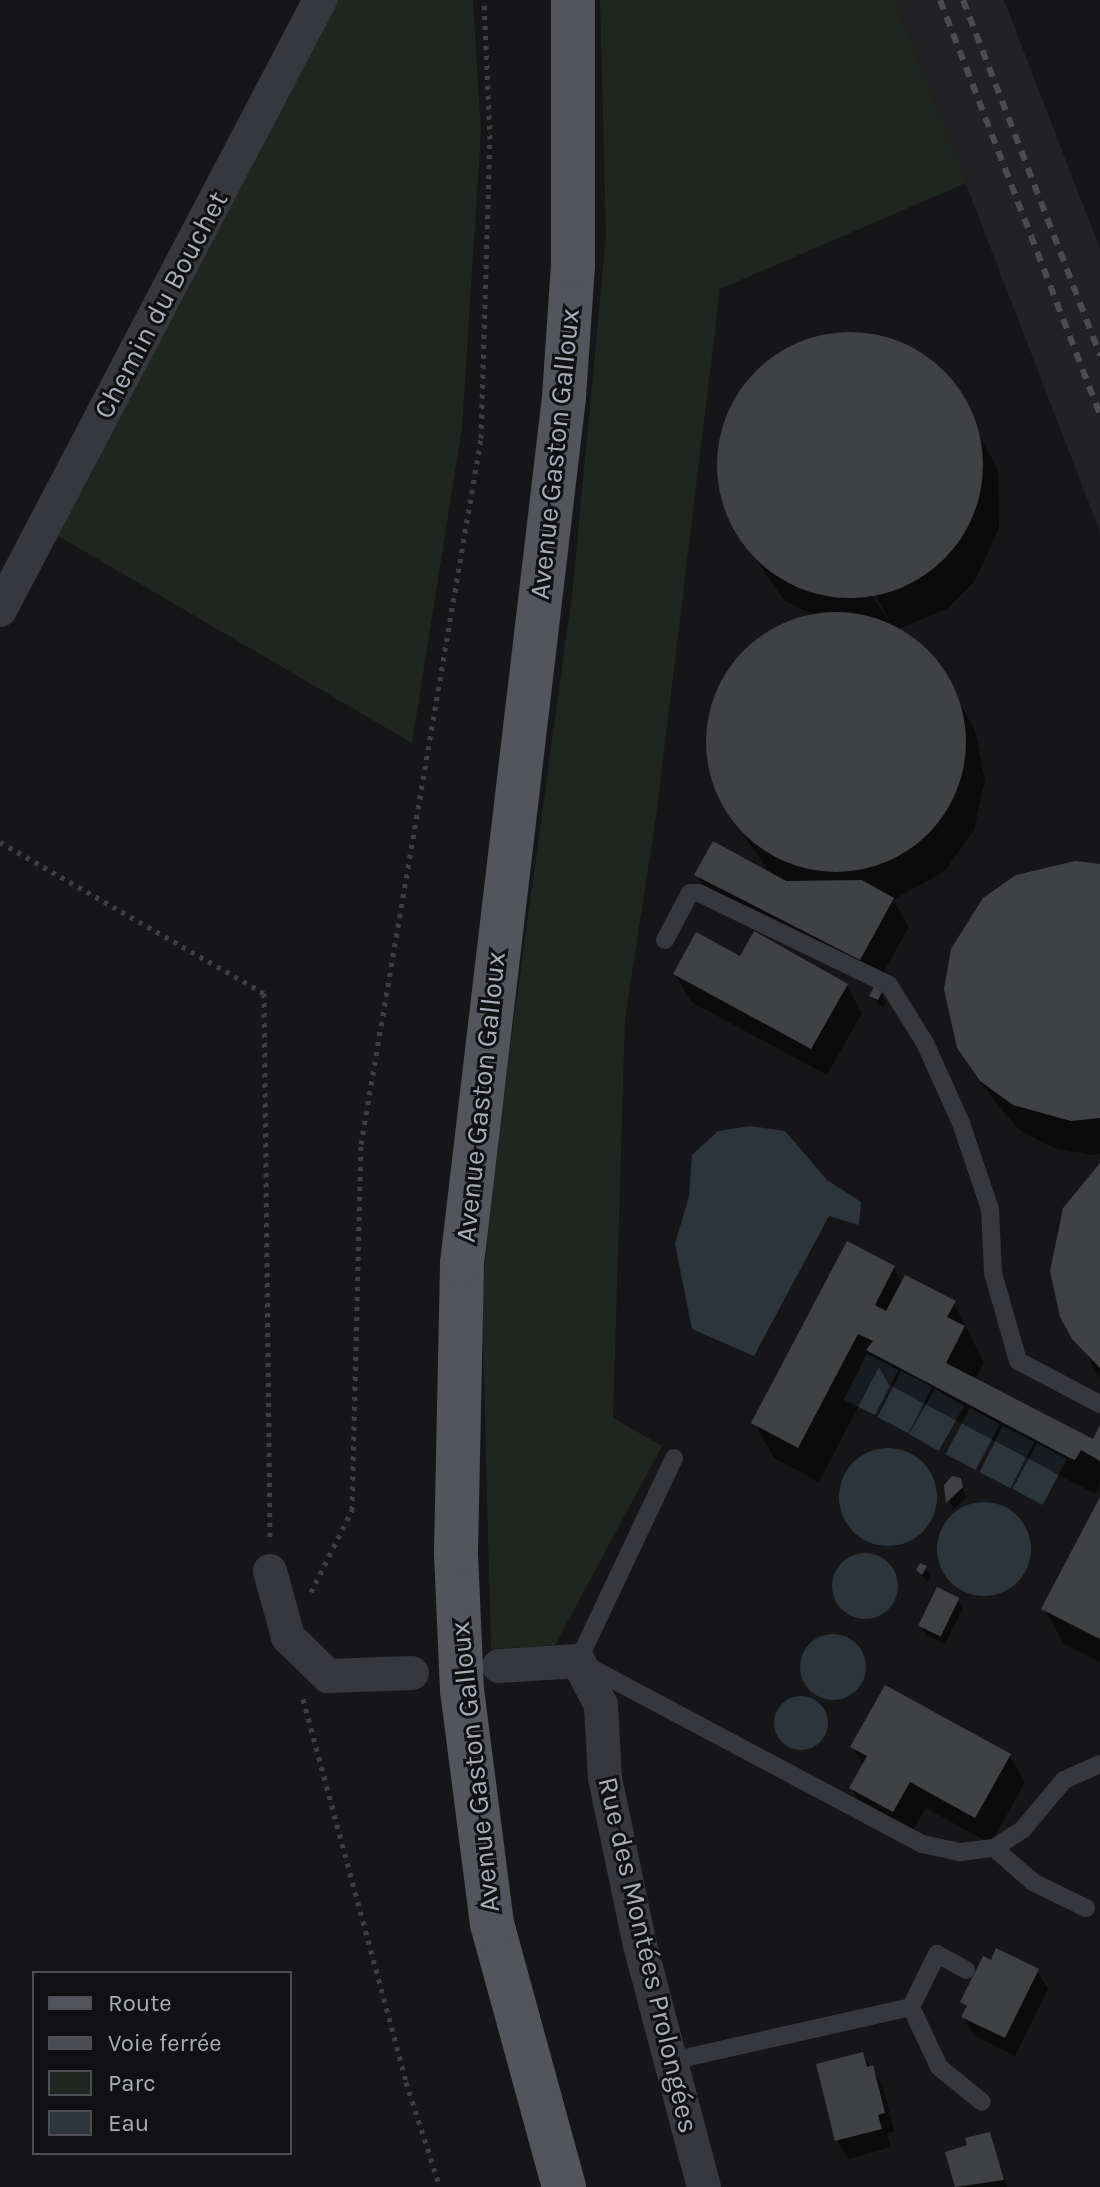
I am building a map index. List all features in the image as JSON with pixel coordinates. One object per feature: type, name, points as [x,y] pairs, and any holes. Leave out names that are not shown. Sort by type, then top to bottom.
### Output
[{"type":"main road","name":"Avenue Gaston Galloux","points":[[564,2187],[492,1924],[462,1691],[456,1537],[462,1263],[564,397],[573,266],[573,0]]},
{"type":"street","name":"Chemin du Bouchet","points":[[0,610],[320,0]]},
{"type":"street","points":[[270,1571],[288,1637],[328,1676],[412,1673]]},
{"type":"street","points":[[499,1666],[578,1661]]},
{"type":"street","name":"Rue des Montées Prolongées","points":[[578,1661],[601,1705],[605,1778],[667,2062],[704,2187]]},
{"type":"lane","points":[[665,940],[690,893],[699,893],[889,985],[925,1043],[966,1138],[990,1209],[993,1273],[1018,1361],[1100,1404]]},
{"type":"lane","points":[[674,1458],[578,1661],[922,1844],[960,1852],[994,1848],[1023,1829],[1064,1780],[1100,1764]]},
{"type":"lane","points":[[994,1848],[1033,1882],[1086,1908]]},
{"type":"lane","points":[[911,2007],[937,1954],[966,1970]]},
{"type":"lane","points":[[667,2062],[911,2007]]},
{"type":"lane","points":[[911,2007],[939,2067],[982,2102]]},
{"type":"path","points":[[440,2187],[406,2082],[288,1637],[352,1510],[361,1144],[481,438],[490,139],[484,0]]},
{"type":"path","points":[[0,842],[264,993],[270,1571]]},
{"type":"shaded area","points":[[895,0],[1004,0],[1100,249],[1100,532]]},
{"type":"green space","points":[[335,0],[473,0],[481,131],[462,428],[412,743],[53,533]]},
{"type":"green space","points":[[600,0],[895,0],[966,183],[720,289],[656,817],[625,1019],[613,1418],[662,1446],[555,1645],[491,1649],[482,1307],[491,1187],[573,587],[606,236]]},
{"type":"water","points":[[750,1126],[785,1131],[827,1180],[861,1202],[859,1225],[829,1216],[754,1356],[692,1329],[675,1244],[689,1196],[692,1155],[718,1131]]},
{"type":"water","points":[[867,1354],[898,1370],[875,1415],[844,1399]]},
{"type":"water","points":[[901,1371],[932,1387],[909,1433],[877,1417]]},
{"type":"water","points":[[935,1389],[964,1406],[938,1451],[909,1434]]},
{"type":"water","points":[[970,1408],[1000,1424],[976,1470],[946,1454]]},
{"type":"water","points":[[1003,1426],[1034,1442],[1011,1488],[979,1472]]},
{"type":"water","points":[[1037,1443],[1067,1459],[1043,1505],[1013,1489]]},
{"type":"water","points":[[888,1448],[907,1451],[923,1462],[934,1478],[937,1497],[934,1516],[923,1532],[907,1543],[888,1546],[869,1543],[853,1532],[842,1516],[839,1497],[842,1478],[853,1462],[869,1451]]},
{"type":"water","points":[[984,1502],[1002,1505],[1017,1516],[1028,1531],[1031,1549],[1028,1567],[1017,1582],[1002,1593],[984,1596],[966,1593],[951,1582],[940,1567],[937,1549],[940,1531],[951,1516],[966,1505]]},
{"type":"water","points":[[858,1553],[872,1553],[884,1558],[893,1567],[898,1586],[896,1599],[889,1610],[872,1619],[858,1619],[846,1614],[837,1605],[832,1593],[832,1579],[837,1567],[846,1558]]},
{"type":"water","points":[[833,1634],[846,1637],[856,1644],[863,1654],[866,1667],[863,1680],[856,1690],[846,1697],[833,1700],[820,1697],[810,1690],[803,1680],[800,1667],[803,1654],[810,1644],[820,1637]]},
{"type":"water","points":[[801,1696],[820,1704],[828,1723],[820,1742],[801,1750],[782,1742],[774,1723],[782,1704]]},
{"type":"building","points":[[850,332],[901,342],[944,371],[973,414],[983,465],[973,516],[944,559],[901,588],[850,598],[799,588],[756,559],[727,516],[717,465],[727,414],[756,371],[799,342]]},
{"type":"building","points":[[836,612],[886,622],[928,650],[956,692],[966,742],[956,792],[928,834],[886,862],[836,872],[786,862],[744,834],[716,792],[706,742],[716,692],[744,650],[786,622]]},
{"type":"building","points":[[713,841],[786,881],[862,880],[894,898],[860,960],[694,875]]},
{"type":"building","points":[[1075,861],[1100,864],[1100,1118],[1071,1121],[1013,1105],[980,1081],[957,1048],[944,989],[951,949],[983,898],[1016,875]]},
{"type":"building","points":[[754,931],[848,984],[811,1049],[673,974],[696,932],[740,956]]},
{"type":"building","points":[[874,987],[882,992],[878,1000],[869,996]]},
{"type":"building","points":[[1100,1163],[1100,1368],[1072,1339],[1060,1317],[1050,1271],[1063,1208]]},
{"type":"building","points":[[847,1241],[895,1266],[875,1305],[886,1311],[905,1275],[956,1301],[947,1317],[965,1326],[946,1363],[1093,1439],[1100,1425],[1100,1461],[1081,1450],[1075,1460],[1070,1458],[866,1350],[873,1341],[858,1334],[798,1448],[751,1423]]},
{"type":"building","points":[[952,1476],[961,1478],[963,1487],[946,1503],[944,1485]]},
{"type":"building","points":[[1100,1497],[1100,1639],[1041,1609]]},
{"type":"building","points":[[920,1563],[927,1566],[922,1575],[916,1570]]},
{"type":"building","points":[[937,1587],[959,1598],[941,1637],[918,1626]]},
{"type":"building","points":[[885,1685],[1011,1754],[975,1818],[910,1782],[893,1812],[849,1788],[867,1756],[850,1747]]},
{"type":"building","points":[[996,1948],[1039,1969],[1005,2038],[961,2017],[967,2006],[960,2002],[983,1956],[991,1960]]},
{"type":"building","points":[[863,2052],[867,2067],[873,2065],[885,2113],[878,2115],[882,2129],[835,2141],[816,2064]]},
{"type":"building","points":[[990,2132],[1004,2180],[955,2187],[945,2152],[967,2145],[965,2138]]},
{"type":"railway","points":[[940,0],[1100,414]]},
{"type":"railway","points":[[963,0],[1100,355]]}]
